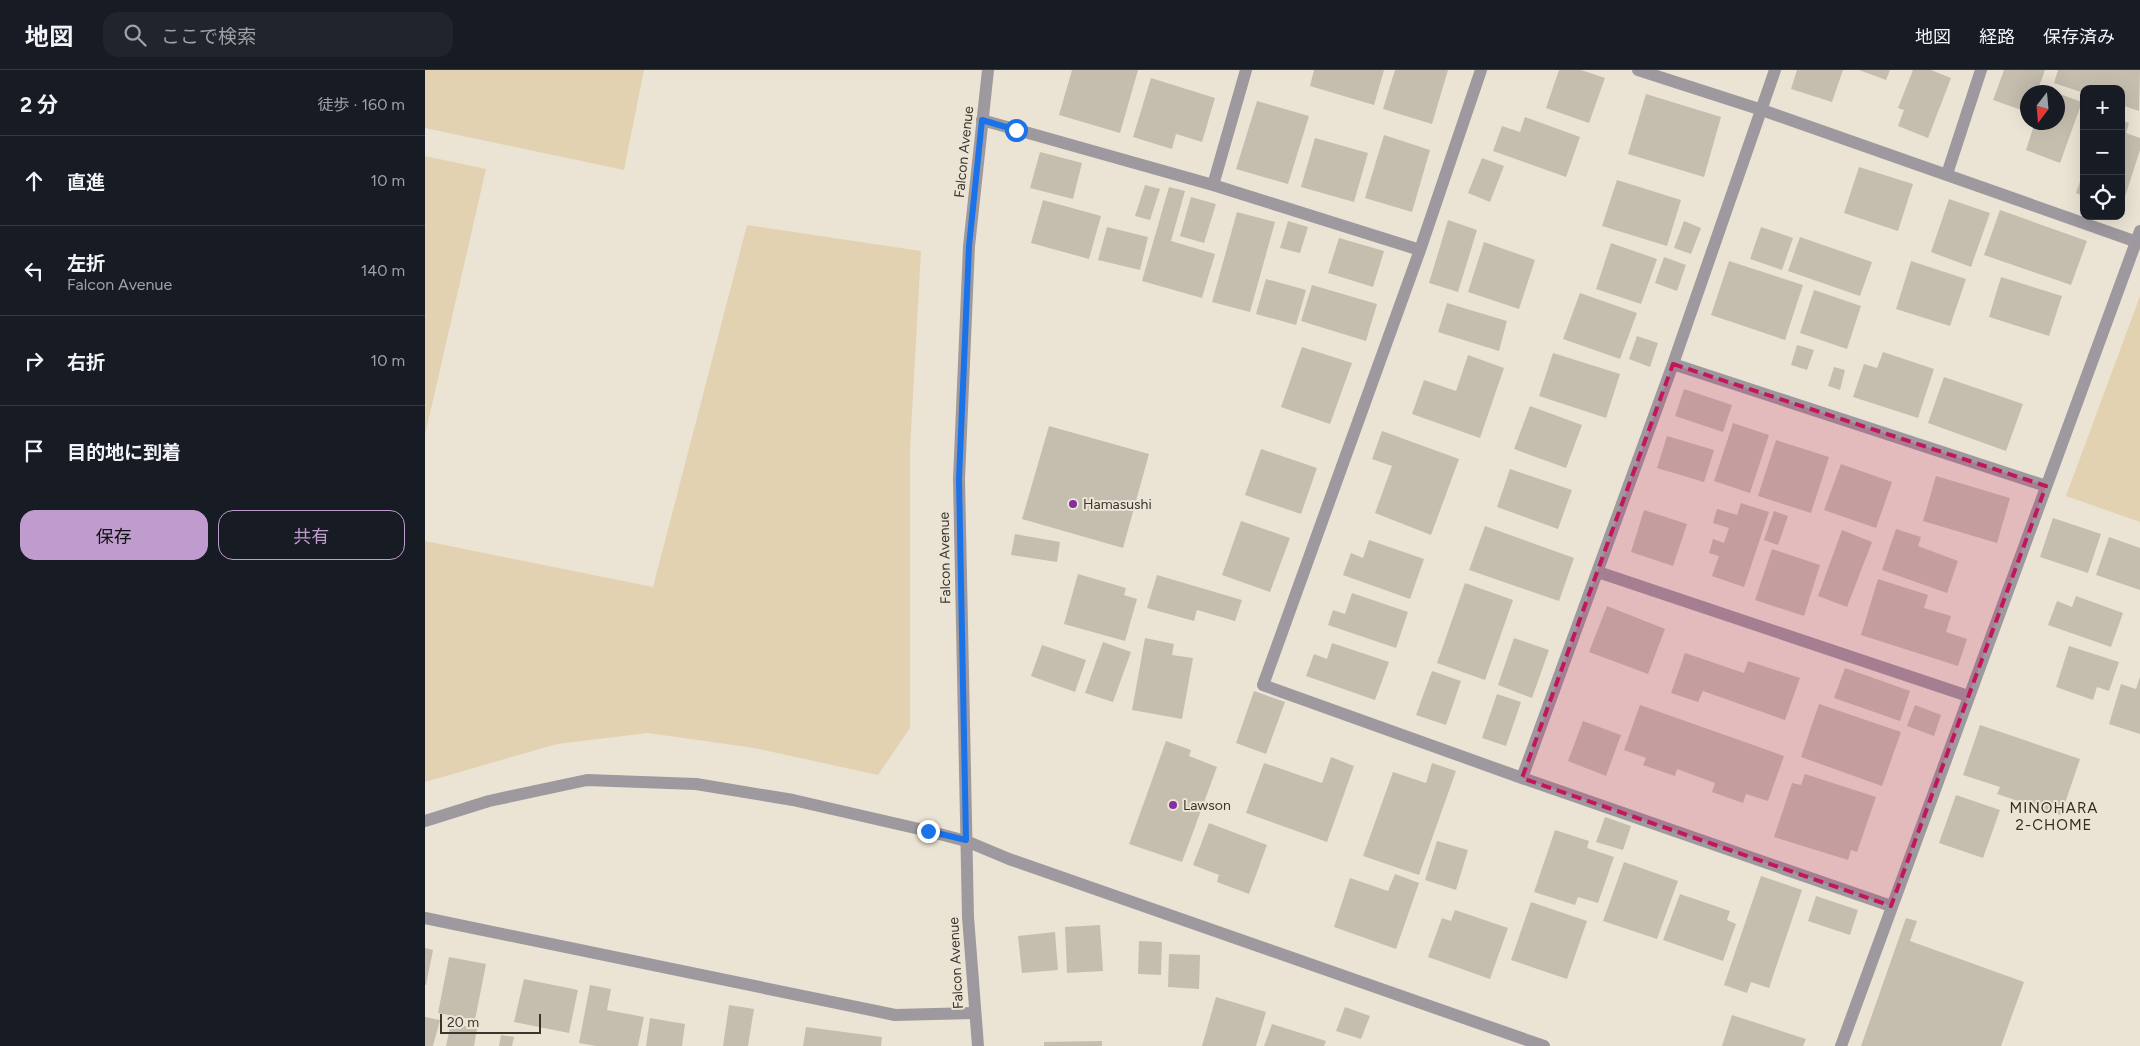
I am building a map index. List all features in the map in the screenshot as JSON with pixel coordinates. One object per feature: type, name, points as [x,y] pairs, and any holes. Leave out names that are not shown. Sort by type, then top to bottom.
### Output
[{"type":"street","name":"Falcon Avenue","points":[[979,1046],[974,1013],[966,840],[959,479],[969,246],[988,70]]},
{"type":"street","points":[[1213,186],[1246,70]]},
{"type":"street","points":[[1481,70],[1420,250],[1263,686],[1891,906]]},
{"type":"street","points":[[1638,70],[2139,238],[2045,486],[1841,1046]]},
{"type":"street","points":[[1522,778],[1673,364],[1775,70]]},
{"type":"street","points":[[1947,174],[1981,70]]},
{"type":"street","points":[[982,120],[1213,186],[1420,250]]},
{"type":"street","points":[[1673,364],[2045,486]]},
{"type":"street","points":[[1598,572],[1968,696]]},
{"type":"street","points":[[425,821],[489,801],[587,780],[697,784],[793,800],[966,840],[1009,859],[1545,1046]]},
{"type":"street","points":[[425,918],[895,1014],[974,1013]]},
{"type":"highlighted area","points":[[1673,364],[2046,486],[1891,906],[1522,778]]},
{"type":"shaded area","points":[[425,70],[644,70],[624,170],[425,128]]},
{"type":"shaded area","points":[[425,156],[486,169],[425,435]]},
{"type":"shaded area","points":[[747,225],[921,251],[910,449],[910,728],[878,775],[754,748],[648,733],[557,744],[425,782],[425,541],[653,587]]},
{"type":"shaded area","points":[[2140,296],[2140,522],[2066,496]]},
{"type":"building","points":[[1072,70],[1138,70],[1120,133],[1059,115]]},
{"type":"building","points":[[1314,70],[1384,70],[1374,105],[1310,86]]},
{"type":"building","points":[[1395,70],[1448,70],[1432,124],[1383,109]]},
{"type":"building","points":[[1559,70],[1581,70],[1605,78],[1589,123],[1546,108]]},
{"type":"building","points":[[1797,70],[1843,70],[1832,102],[1791,89]]},
{"type":"building","points":[[1859,70],[1890,70],[1886,80]]},
{"type":"building","points":[[1913,70],[1931,70],[1951,78],[1928,138],[1898,126],[1904,110],[1898,108]]},
{"type":"building","points":[[2004,70],[2045,70],[2040,85],[2020,85],[2020,110],[1993,100]]},
{"type":"building","points":[[2058,70],[2140,70],[2139,111],[2125,106],[2125,85],[2080,85],[2080,92],[2065,87],[2065,85],[2054,83]]},
{"type":"building","points":[[1151,78],[1215,98],[1202,142],[1176,134],[1172,149],[1133,137]]},
{"type":"building","points":[[1646,94],[1721,117],[1704,177],[1628,154]]},
{"type":"building","points":[[2065,96],[2080,101],[2080,108],[2060,163],[2026,150],[2032,130],[2065,130]]},
{"type":"building","points":[[1257,101],[1309,116],[1288,184],[1236,169]]},
{"type":"building","points":[[1525,117],[1580,137],[1566,177],[1493,151],[1502,126],[1520,132]]},
{"type":"building","points":[[2125,122],[2129,123],[2126,133],[2140,138],[2140,150],[2125,197]]},
{"type":"building","points":[[1384,135],[1430,150],[1412,212],[1365,198]]},
{"type":"building","points":[[1315,138],[1368,153],[1354,202],[1301,187]]},
{"type":"building","points":[[1040,152],[1082,163],[1073,199],[1030,188]]},
{"type":"building","points":[[1482,158],[1504,166],[1490,202],[1468,193]]},
{"type":"building","points":[[1859,167],[1913,184],[1898,231],[1844,213]]},
{"type":"building","points":[[1617,180],[1681,200],[1667,246],[1602,226]]},
{"type":"building","points":[[2080,182],[2080,194],[2076,193]]},
{"type":"building","points":[[1145,185],[1160,189],[1150,220],[1135,216]]},
{"type":"building","points":[[1169,187],[1185,191],[1171,241],[1215,254],[1202,298],[1142,281]]},
{"type":"building","points":[[1191,197],[1216,204],[1204,243],[1180,236]]},
{"type":"building","points":[[1949,199],[1990,213],[1971,267],[1931,252]]},
{"type":"building","points":[[1043,200],[1101,216],[1089,259],[1031,243]]},
{"type":"building","points":[[2000,210],[2087,241],[2071,285],[1984,255]]},
{"type":"building","points":[[1237,212],[1275,222],[1250,312],[1212,302]]},
{"type":"building","points":[[1448,220],[1477,230],[1458,292],[1429,283]]},
{"type":"building","points":[[1288,221],[1308,227],[1300,253],[1280,248]]},
{"type":"building","points":[[1684,221],[1701,228],[1691,254],[1674,248]]},
{"type":"building","points":[[1107,227],[1148,237],[1140,270],[1098,260]]},
{"type":"building","points":[[1761,227],[1793,238],[1782,270],[1750,259]]},
{"type":"building","points":[[1800,237],[1872,262],[1860,296],[1788,271]]},
{"type":"building","points":[[1339,238],[1384,251],[1373,287],[1328,273]]},
{"type":"building","points":[[1484,242],[1535,260],[1519,309],[1468,292]]},
{"type":"building","points":[[1611,243],[1657,259],[1641,304],[1596,289]]},
{"type":"building","points":[[1664,257],[1686,265],[1677,291],[1655,283]]},
{"type":"building","points":[[1729,261],[1803,285],[1785,340],[1711,315]]},
{"type":"building","points":[[1911,261],[1966,279],[1950,326],[1896,309]]},
{"type":"building","points":[[2001,277],[2062,296],[2049,336],[1989,317]]},
{"type":"building","points":[[1266,279],[1306,290],[1296,325],[1256,314]]},
{"type":"building","points":[[1312,285],[1377,304],[1366,341],[1301,321]]},
{"type":"building","points":[[1814,290],[1861,306],[1847,349],[1800,333]]},
{"type":"building","points":[[1580,293],[1637,313],[1620,359],[1563,339]]},
{"type":"building","points":[[1447,303],[1507,321],[1499,351],[1438,332]]},
{"type":"building","points":[[1637,336],[1658,343],[1650,367],[1629,359]]},
{"type":"building","points":[[1797,345],[1814,350],[1807,370],[1791,365]]},
{"type":"building","points":[[1302,347],[1352,363],[1330,424],[1281,407]]},
{"type":"building","points":[[1883,352],[1934,369],[1918,418],[1853,397],[1864,364],[1877,368]]},
{"type":"building","points":[[1553,353],[1620,374],[1606,418],[1539,396]]},
{"type":"building","points":[[1468,355],[1504,368],[1480,438],[1412,414],[1424,380],[1456,391]]},
{"type":"building","points":[[1834,367],[1845,370],[1840,390],[1828,386]]},
{"type":"building","points":[[1944,377],[2023,404],[2006,451],[1928,423]]},
{"type":"building","points":[[1684,389],[1732,405],[1723,432],[1675,416]]},
{"type":"building","points":[[1530,406],[1582,425],[1566,468],[1514,449]]},
{"type":"building","points":[[1733,423],[1769,435],[1750,493],[1714,481]]},
{"type":"building","points":[[1049,426],[1149,454],[1123,548],[1022,519]]},
{"type":"building","points":[[1382,431],[1459,459],[1431,535],[1375,513],[1392,466],[1372,459]]},
{"type":"building","points":[[1667,436],[1714,450],[1704,482],[1657,468]]},
{"type":"building","points":[[1776,440],[1829,457],[1811,513],[1758,496]]},
{"type":"building","points":[[1261,449],[1317,468],[1301,514],[1245,495]]},
{"type":"building","points":[[1841,464],[1892,482],[1876,528],[1824,510]]},
{"type":"building","points":[[1510,469],[1572,490],[1558,529],[1497,507]]},
{"type":"building","points":[[1936,476],[2010,498],[1997,543],[1923,521]]},
{"type":"building","points":[[1741,503],[1769,512],[1744,587],[1712,576],[1719,556],[1709,553],[1713,539],[1724,543],[1729,528],[1713,523],[1717,509],[1737,515]]},
{"type":"building","points":[[1644,510],[1687,524],[1673,566],[1631,552]]},
{"type":"building","points":[[1774,511],[1788,516],[1778,545],[1764,540]]},
{"type":"building","points":[[2053,518],[2101,534],[2088,573],[2040,557]]},
{"type":"building","points":[[1241,521],[1290,538],[1270,592],[1222,575]]},
{"type":"building","points":[[1485,526],[1574,558],[1559,601],[1469,570]]},
{"type":"building","points":[[1896,529],[1921,537],[1918,546],[1958,561],[1947,593],[1882,570]]},
{"type":"building","points":[[1842,530],[1872,542],[1847,607],[1818,596]]},
{"type":"building","points":[[1015,534],[1060,542],[1057,562],[1011,555]]},
{"type":"building","points":[[2109,537],[2140,548],[2140,590],[2096,575]]},
{"type":"building","points":[[1369,540],[1424,559],[1410,599],[1343,575],[1351,553],[1363,558]]},
{"type":"building","points":[[1772,549],[1820,565],[1804,616],[1755,600]]},
{"type":"building","points":[[1078,574],[1126,588],[1124,595],[1137,599],[1125,641],[1064,624]]},
{"type":"building","points":[[1157,575],[1242,600],[1235,621],[1197,610],[1194,621],[1147,608]]},
{"type":"building","points":[[1878,579],[1928,595],[1924,608],[1951,616],[1946,632],[1967,639],[1958,666],[1861,635]]},
{"type":"building","points":[[1465,583],[1513,600],[1485,680],[1437,663]]},
{"type":"building","points":[[1352,593],[1408,612],[1396,648],[1328,625],[1333,610],[1345,614]]},
{"type":"building","points":[[2076,596],[2123,613],[2111,647],[2048,625],[2057,601],[2072,607]]},
{"type":"building","points":[[1607,606],[1665,629],[1648,674],[1589,652]]},
{"type":"building","points":[[1145,638],[1174,644],[1172,655],[1193,658],[1182,719],[1132,710]]},
{"type":"building","points":[[1514,638],[1549,650],[1532,698],[1498,685]]},
{"type":"building","points":[[1103,642],[1131,652],[1113,702],[1085,693]]},
{"type":"building","points":[[1332,643],[1389,662],[1375,700],[1306,676],[1314,654],[1327,659]]},
{"type":"building","points":[[1042,645],[1086,660],[1075,692],[1031,676]]},
{"type":"building","points":[[2069,646],[2119,662],[2109,691],[2097,687],[2093,700],[2056,687]]},
{"type":"building","points":[[1685,653],[1744,673],[1748,661],[1800,678],[1785,720],[1703,691],[1698,702],[1671,693]]},
{"type":"building","points":[[1845,668],[1910,691],[1900,721],[1834,698]]},
{"type":"building","points":[[1432,671],[1461,681],[1446,725],[1416,715]]},
{"type":"building","points":[[2140,677],[2140,734],[2109,724],[2121,684],[2136,689]]},
{"type":"building","points":[[1254,691],[1285,702],[1266,754],[1236,743]]},
{"type":"building","points":[[1497,694],[1521,702],[1506,746],[1482,738]]},
{"type":"building","points":[[1819,704],[1901,732],[1882,786],[1801,757]]},
{"type":"building","points":[[1640,705],[1784,756],[1768,801],[1746,794],[1743,803],[1712,792],[1715,783],[1677,769],[1675,776],[1643,765],[1646,758],[1624,750]]},
{"type":"building","points":[[1915,705],[1941,715],[1934,736],[1907,726]]},
{"type":"building","points":[[1583,721],[1621,735],[1606,776],[1568,761]]},
{"type":"building","points":[[1980,725],[2080,759],[2061,815],[1997,794],[2000,787],[1963,775]]},
{"type":"building","name":"Lawson","points":[[1166,741],[1191,750],[1189,756],[1217,767],[1182,862],[1129,844]]},
{"type":"building","points":[[1331,757],[1354,766],[1327,842],[1246,813],[1264,763],[1322,783]]},
{"type":"building","points":[[1432,763],[1456,771],[1419,875],[1363,856],[1393,772],[1426,783]]},
{"type":"building","points":[[1805,774],[1876,797],[1857,852],[1851,850],[1848,860],[1774,837],[1792,783],[1801,785]]},
{"type":"building","points":[[1956,795],[2000,810],[1983,858],[1939,843]]},
{"type":"building","points":[[1605,817],[1631,826],[1623,850],[1596,842]]},
{"type":"building","points":[[1209,823],[1267,845],[1249,894],[1217,882],[1219,875],[1193,865]]},
{"type":"building","points":[[1555,830],[1589,841],[1587,848],[1614,857],[1598,903],[1578,897],[1575,905],[1534,892]]},
{"type":"building","points":[[1437,841],[1468,850],[1456,890],[1425,880]]},
{"type":"building","points":[[1624,862],[1678,881],[1657,939],[1603,921]]},
{"type":"building","points":[[1395,874],[1419,883],[1396,949],[1334,927],[1350,878],[1388,891]]},
{"type":"building","points":[[1761,876],[1802,890],[1769,988],[1751,982],[1747,993],[1724,985]]},
{"type":"building","points":[[1680,894],[1730,911],[1727,920],[1736,924],[1723,961],[1663,940]]},
{"type":"building","points":[[1816,896],[1858,910],[1850,935],[1808,921]]},
{"type":"building","points":[[1531,902],[1587,921],[1567,979],[1511,960]]},
{"type":"building","points":[[1455,910],[1508,928],[1490,979],[1428,957],[1442,918],[1451,921]]},
{"type":"building","points":[[1906,918],[1917,921],[1910,941],[2024,982],[2001,1046],[1861,1046]]},
{"type":"building","points":[[1100,925],[1103,971],[1067,973],[1065,927]]},
{"type":"building","points":[[1055,932],[1058,970],[1022,973],[1018,936]]},
{"type":"building","points":[[1139,941],[1162,942],[1161,975],[1138,974]]},
{"type":"building","points":[[425,948],[433,950],[426,985],[425,985]]},
{"type":"building","points":[[1169,954],[1200,955],[1199,989],[1168,987]]},
{"type":"building","points":[[449,957],[486,964],[475,1020],[438,1013]]},
{"type":"building","points":[[524,979],[578,990],[569,1033],[514,1022]]},
{"type":"building","points":[[590,985],[611,989],[607,1010],[644,1017],[638,1046],[596,1046],[579,1043]]},
{"type":"building","points":[[1216,997],[1266,1012],[1256,1046],[1202,1046]]},
{"type":"building","points":[[729,1005],[754,1009],[748,1046],[723,1046]]},
{"type":"building","points":[[1345,1007],[1370,1016],[1361,1039],[1336,1031]]},
{"type":"building","points":[[1732,1015],[1806,1039],[1803,1046],[1722,1046]]},
{"type":"building","points":[[425,1017],[440,1020],[433,1046],[425,1046]]},
{"type":"building","points":[[650,1018],[685,1024],[682,1046],[646,1046]]},
{"type":"building","points":[[451,1023],[477,1029],[474,1046],[446,1046]]},
{"type":"building","points":[[1272,1024],[1326,1041],[1324,1046],[1264,1046]]},
{"type":"building","points":[[806,1027],[882,1037],[881,1046],[803,1046]]},
{"type":"building","points":[[501,1035],[514,1037],[512,1046],[499,1046]]},
{"type":"building","points":[[1102,1041],[1102,1046],[1044,1046],[1044,1042]]},
{"type":"place","name":"Hamasushi","points":[[1073,504]]},
{"type":"place","name":"Lawson","points":[[1173,805]]},
{"type":"district","name":"MINOHARA 2-CHOME","points":[[2054,816]]},
{"type":"route","points":[[928,831],[966,840],[959,479],[969,246],[982,120],[1016,130]]}]
